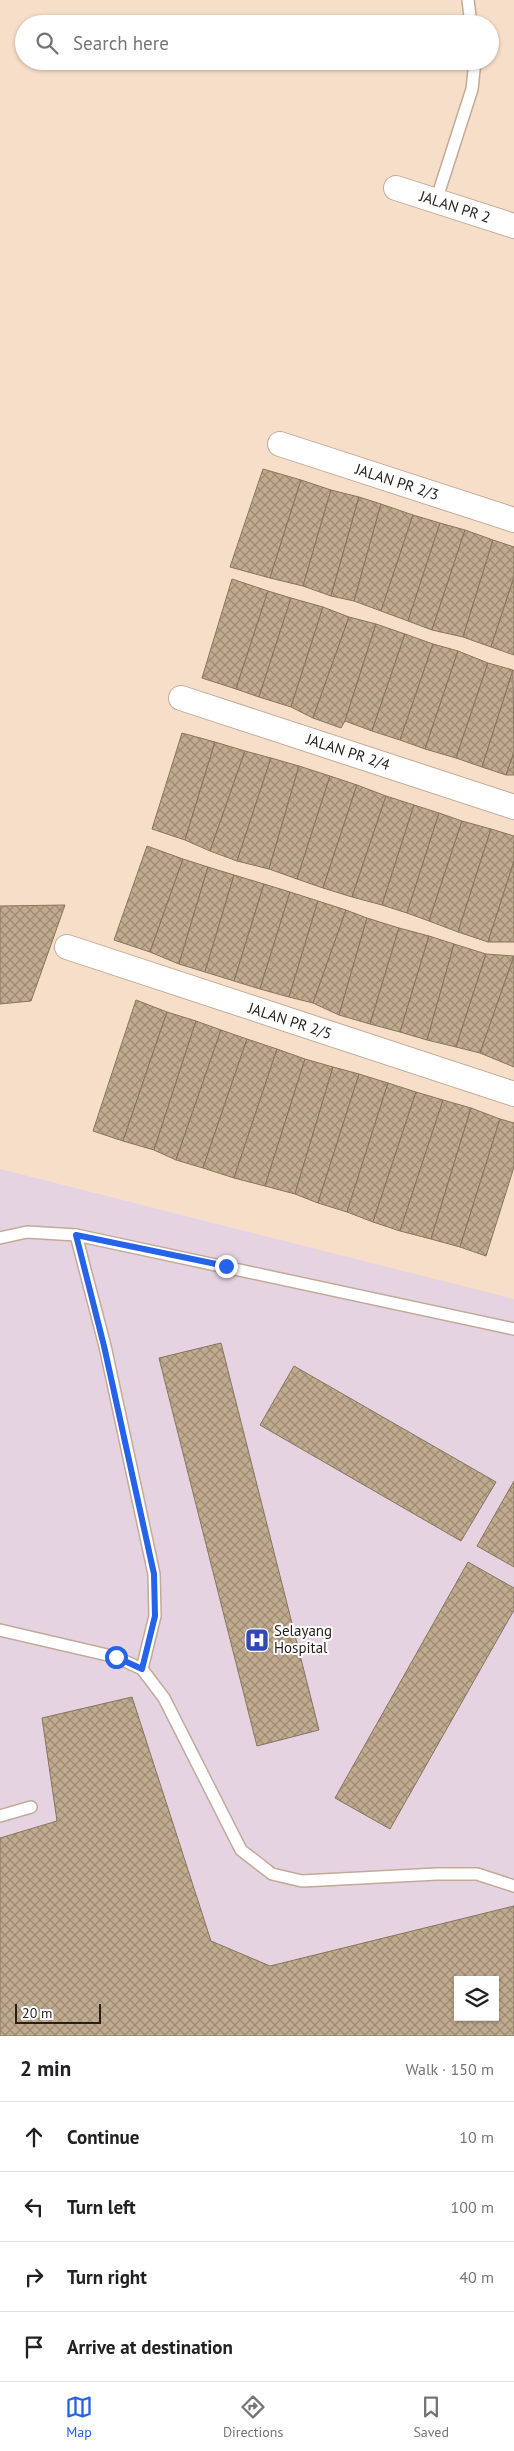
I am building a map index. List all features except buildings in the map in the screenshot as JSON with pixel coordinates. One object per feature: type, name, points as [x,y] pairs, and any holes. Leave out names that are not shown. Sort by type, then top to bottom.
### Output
[{"type":"street","name":"JALAN PR 2","points":[[396,188],[514,226]]},
{"type":"street","name":"JALAN PR 2/3","points":[[280,444],[514,520]]},
{"type":"street","name":"JALAN PR 2/4","points":[[181,698],[514,807]]},
{"type":"street","name":"JALAN PR 2/5","points":[[67,947],[514,1094]]},
{"type":"lane","points":[[468,0],[470,15]]},
{"type":"lane","points":[[436,201],[472,89],[474,70]]},
{"type":"lane","points":[[0,1238],[27,1232],[76,1235],[514,1330]]},
{"type":"lane","points":[[76,1235],[104,1346],[154,1574],[155,1616],[142,1669]]},
{"type":"lane","points":[[0,1630],[116,1657],[142,1669],[164,1698],[241,1850],[272,1874],[302,1881],[437,1874],[477,1874],[514,1886]]},
{"type":"lane","points":[[0,1816],[31,1808]]},
{"type":"shaded area","name":"Selayang Hospital","points":[[0,1169],[514,1299],[514,2036],[0,2036]]},
{"type":"place","name":"Selayang Hospital","points":[[257,1640]]},
{"type":"route","points":[[116,1657],[142,1669],[155,1616],[154,1574],[104,1346],[76,1235],[226,1266]]}]
